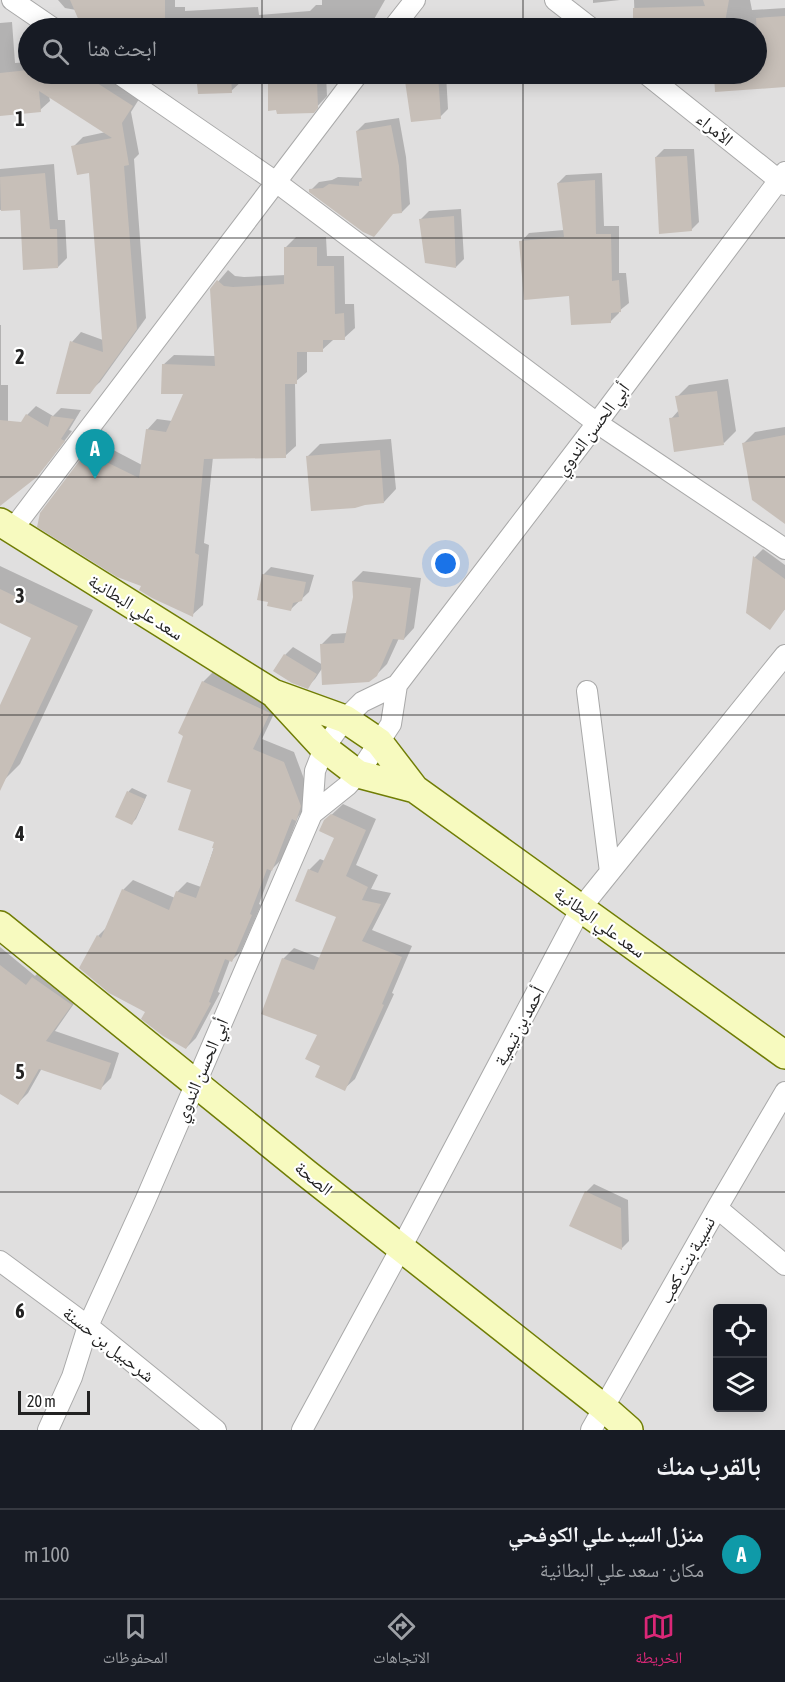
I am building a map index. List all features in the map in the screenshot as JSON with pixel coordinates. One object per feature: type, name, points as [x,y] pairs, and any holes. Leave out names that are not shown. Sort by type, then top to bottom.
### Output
[{"type":"main road","name":"سعد علي البطانية","points":[[6,526],[273,693],[345,719],[379,742],[415,789],[785,1055]]},
{"type":"main road","name":"سعد علي البطانية","points":[[273,693],[324,748],[358,774],[415,789]]},
{"type":"main road","name":"الصحة","points":[[0,925],[401,1248],[598,1419],[629,1430]]},
{"type":"street","points":[[12,0],[38,18]]},
{"type":"street","points":[[401,18],[415,0]]},
{"type":"street","points":[[555,0],[578,18]]},
{"type":"street","points":[[134,84],[276,182],[597,423],[785,549]]},
{"type":"street","points":[[6,526],[350,84]]},
{"type":"street","name":"الأمراء","points":[[659,84],[783,179]]},
{"type":"street","name":"أبي الحسن الندوي","points":[[48,1430],[72,1377],[88,1326],[145,1201],[312,814],[315,771],[324,748],[345,719],[362,702],[397,685],[783,179]]},
{"type":"street","name":"أحمد بن تيمية","points":[[302,1430],[581,908],[785,655]]},
{"type":"street","name":"أبي الحسن الندوي","points":[[312,814],[347,786],[358,774],[391,724],[397,685]]},
{"type":"street","points":[[587,691],[610,872]]},
{"type":"street","name":"نسيبة بنت كعب","points":[[598,1419],[785,1092]]},
{"type":"street","points":[[717,1208],[785,1264]]},
{"type":"street","name":"شرحبيل بن حسنة","points":[[0,1261],[88,1326],[216,1430]]},
{"type":"shaded area","points":[[0,0],[785,0],[785,1430],[0,1430]]},
{"type":"building","points":[[70,0],[165,0],[165,18],[78,18]]},
{"type":"building","points":[[703,0],[729,0],[726,18],[633,18],[633,8],[705,6]]},
{"type":"building","points":[[785,16],[785,87],[715,92],[715,84],[767,84],[767,18],[756,18]]},
{"type":"building","points":[[18,71],[18,84],[99,84],[133,106],[122,123],[129,165],[124,166],[137,329],[90,394],[56,394],[70,341],[103,352],[89,173],[77,175],[71,146],[112,138],[39,91],[41,112],[0,116],[0,73]]},
{"type":"building","points":[[197,84],[232,84],[232,93],[198,94]]},
{"type":"building","points":[[268,84],[317,84],[318,108],[314,113],[277,114],[276,110],[268,111]]},
{"type":"building","points":[[405,84],[439,84],[441,119],[411,122]]},
{"type":"building","points":[[391,125],[399,166],[402,213],[393,214],[374,237],[363,232],[309,192],[309,189],[323,188],[329,184],[359,186],[359,182],[362,181],[356,131]]},
{"type":"building","points":[[687,156],[692,231],[659,234],[655,157]]},
{"type":"building","points":[[45,173],[50,229],[57,229],[58,268],[23,270],[20,210],[1,211],[0,177]]},
{"type":"building","points":[[595,180],[596,234],[611,234],[612,281],[619,280],[621,312],[611,313],[611,323],[571,325],[569,296],[524,300],[519,241],[564,237],[557,183]]},
{"type":"building","points":[[454,216],[456,268],[425,263],[419,219]]},
{"type":"building","points":[[284,247],[317,247],[317,266],[334,266],[335,314],[344,313],[345,340],[323,340],[323,352],[297,352],[297,384],[285,384],[286,458],[204,459],[195,553],[199,555],[193,617],[152,598],[139,590],[141,586],[117,577],[37,527],[40,513],[86,452],[139,478],[146,429],[166,432],[183,394],[161,394],[162,364],[215,366],[210,289],[217,280],[224,286],[233,287],[284,284]]},
{"type":"building","points":[[717,391],[724,445],[674,452],[669,418],[679,417],[675,396]]},
{"type":"building","points":[[26,414],[48,427],[51,416],[74,419],[61,439],[65,441],[37,477],[0,506],[0,420],[21,422]]},
{"type":"building","points":[[785,435],[785,524],[752,500],[742,443]]},
{"type":"building","points":[[380,450],[384,503],[355,508],[311,511],[306,456]]},
{"type":"building","points":[[753,556],[785,579],[785,609],[770,630],[746,613]]},
{"type":"building","points":[[262,574],[306,582],[302,601],[293,603],[291,611],[267,606],[268,602],[257,600]]},
{"type":"building","points":[[352,581],[411,588],[404,640],[393,639],[377,676],[369,682],[322,685],[320,644],[344,643],[353,597]]},
{"type":"building","points":[[0,589],[78,626],[0,791],[0,705],[31,638],[0,623]]},
{"type":"building","points":[[284,654],[317,674],[308,689],[292,683],[273,671]]},
{"type":"building","points":[[202,681],[270,713],[253,749],[284,762],[301,806],[296,821],[292,819],[272,871],[267,869],[250,914],[252,915],[232,962],[225,959],[209,1002],[211,1003],[186,1049],[163,1036],[141,1019],[145,1012],[109,993],[79,968],[97,935],[101,938],[122,889],[169,910],[176,891],[196,898],[214,848],[212,848],[214,842],[178,830],[191,790],[167,782],[183,736],[178,733]]},
{"type":"building","points":[[127,791],[145,799],[132,825],[115,817]]},
{"type":"building","points":[[331,814],[366,830],[346,876],[368,887],[362,900],[381,904],[362,941],[402,957],[382,1004],[384,1005],[345,1091],[315,1077],[320,1066],[305,1059],[317,1035],[261,1014],[282,958],[314,970],[336,917],[295,901],[308,869],[318,873],[334,838],[319,831],[324,820]]},
{"type":"building","points":[[0,965],[26,985],[32,977],[72,1005],[46,1041],[111,1063],[101,1090],[39,1069],[18,1105],[0,1094]]},
{"type":"building","points":[[585,1191],[621,1208],[622,1250],[569,1226]]},
{"type":"place","name":"منزل السيد علي الكوفحي","points":[[95,479]]}]
